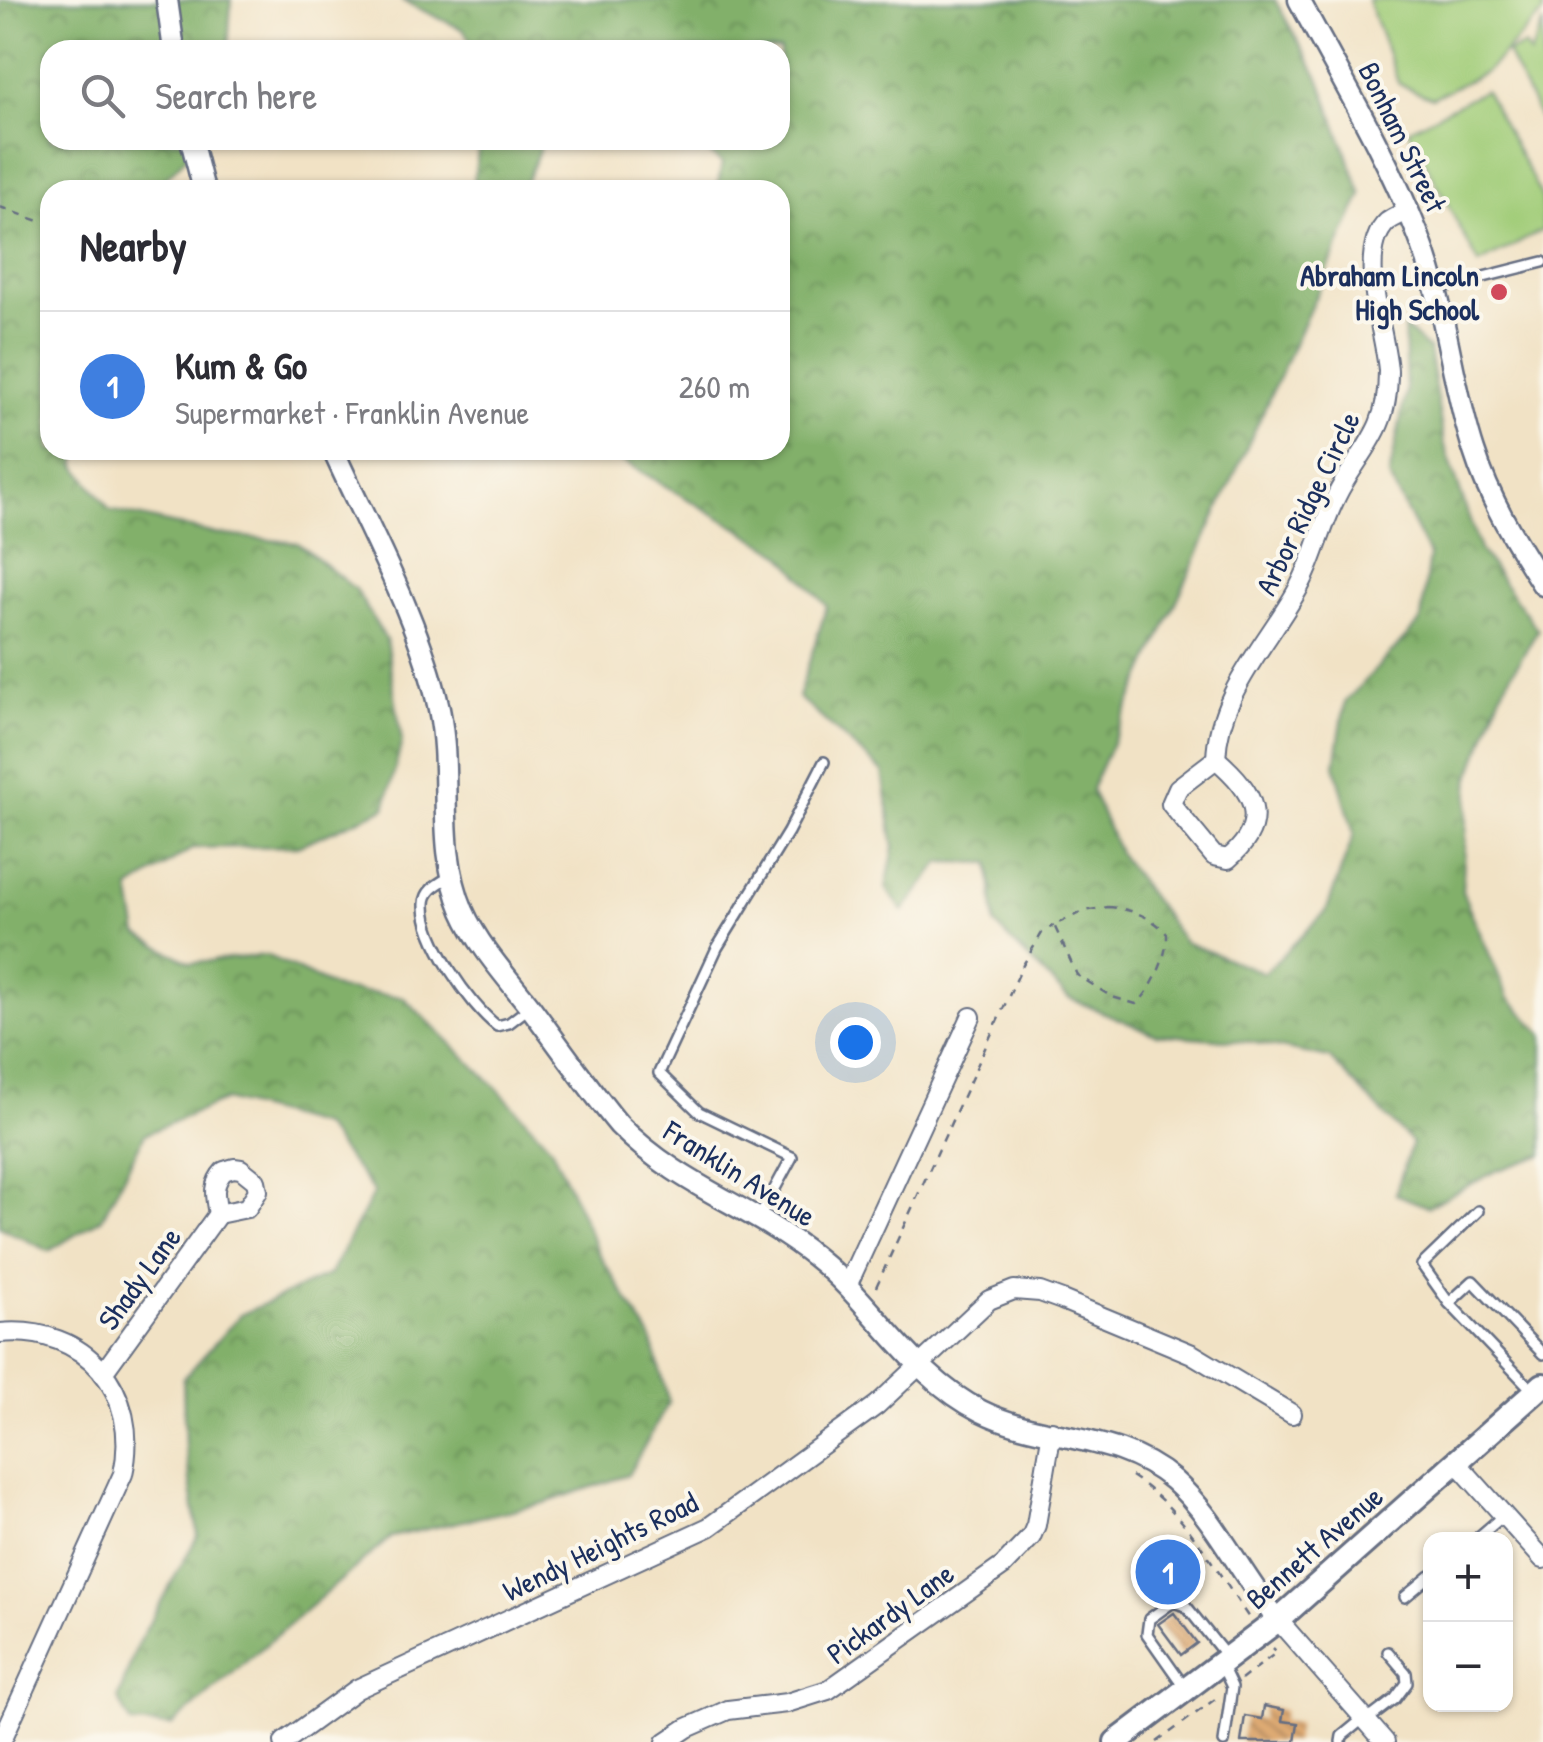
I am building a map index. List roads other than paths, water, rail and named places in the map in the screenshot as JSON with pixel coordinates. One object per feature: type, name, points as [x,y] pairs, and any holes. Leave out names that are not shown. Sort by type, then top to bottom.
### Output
[{"type":"main road","name":"Bennett Avenue","points":[[1116,1742],[1278,1620],[1539,1389]]},
{"type":"street","points":[[167,0],[173,40]]},
{"type":"street","name":"Bonham Street","points":[[1300,0],[1408,211],[1436,289],[1463,413],[1483,477],[1543,585]]},
{"type":"street","points":[[193,150],[201,180]]},
{"type":"street","name":"Arbor Ridge Circle","points":[[1216,759],[1220,718],[1230,697],[1296,592],[1337,494],[1380,421],[1388,369],[1375,295],[1376,241],[1386,222],[1408,211]]},
{"type":"street","name":"Franklin Avenue","points":[[337,460],[432,680],[442,734],[446,848],[451,876],[475,933],[586,1085],[640,1148],[697,1187],[813,1254],[946,1389],[982,1411],[1091,1439],[1135,1455],[1174,1481],[1198,1508],[1278,1620],[1385,1742]]},
{"type":"street","points":[[1216,759],[1251,798],[1256,814],[1250,838],[1228,858],[1214,856],[1172,804],[1178,788],[1216,759]]},
{"type":"street","points":[[847,1286],[971,1017]]},
{"type":"street","name":"Shady Lane","points":[[103,1373],[218,1214]]},
{"type":"street","name":"Wendy Heights Road","points":[[284,1742],[358,1690],[709,1527],[877,1404],[988,1300],[1014,1290],[1040,1292],[1192,1354],[1292,1414]]},
{"type":"street","points":[[0,1333],[37,1333],[62,1340],[92,1360],[121,1402],[128,1435],[123,1474],[1,1742]]},
{"type":"street","name":"Pickardy Lane","points":[[666,1742],[709,1716],[788,1703],[828,1690],[1003,1566],[1031,1536],[1036,1525],[1052,1431]]},
{"type":"street","points":[[1456,1462],[1543,1559]]},
{"type":"lane","points":[[1436,289],[1543,262]]},
{"type":"lane","points":[[758,1220],[792,1157],[700,1112],[658,1073],[716,948],[788,832],[824,762]]},
{"type":"lane","points":[[451,876],[430,889],[425,903],[440,957],[483,1015],[498,1026],[530,1008]]},
{"type":"lane","points":[[1478,1210],[1422,1264],[1449,1303],[1539,1389]]},
{"type":"lane","points":[[1449,1303],[1472,1281],[1543,1354]]},
{"type":"lane","points":[[1485,1532],[1504,1516]]},
{"type":"lane","points":[[1405,1597],[1423,1582]]},
{"type":"lane","points":[[1186,1690],[1147,1634],[1150,1619],[1173,1602],[1186,1606],[1225,1662],[1232,1687],[1224,1742]]},
{"type":"lane","points":[[1341,1742],[1342,1736],[1396,1699],[1407,1684],[1406,1673],[1388,1652]]},
{"type":"place","name":"Abraham Lincoln High School","points":[[1499,292]]},
{"type":"place","name":"Kum & Go","points":[[1168,1572]]}]
